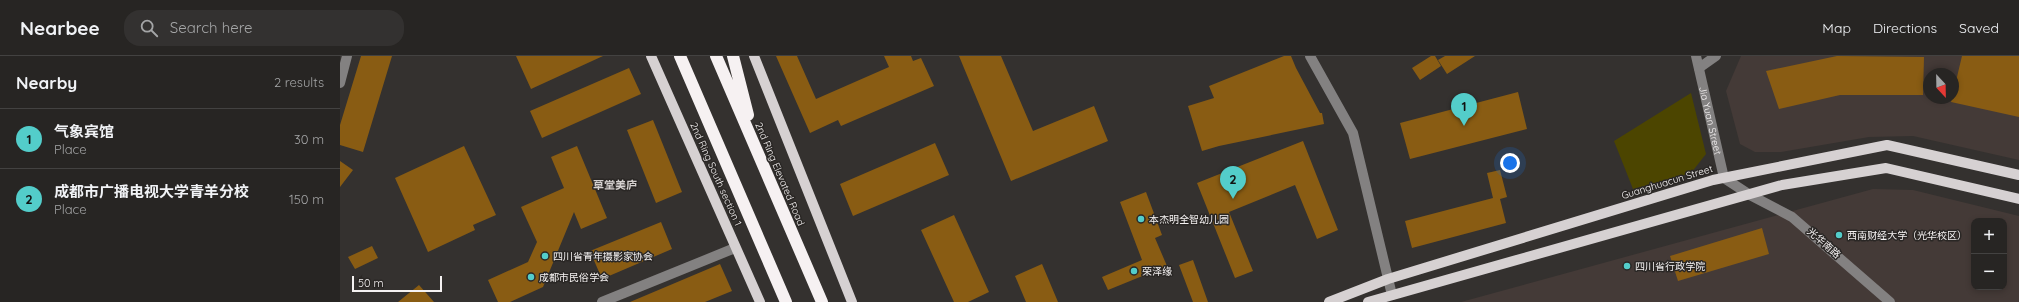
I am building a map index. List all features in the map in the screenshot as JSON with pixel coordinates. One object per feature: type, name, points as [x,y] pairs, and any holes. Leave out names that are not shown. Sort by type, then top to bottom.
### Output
[{"type":"highway","points":[[672,56],[718,145]]},
{"type":"highway","points":[[680,56],[786,302]]},
{"type":"highway","name":"2nd Ring Elevated Road","points":[[716,56],[822,302]]},
{"type":"highway","points":[[732,56],[757,149]]},
{"type":"main road","name":"2nd Ring South section 1","points":[[651,56],[760,302]]},
{"type":"main road","points":[[754,56],[852,302]]},
{"type":"main road","name":"Guanghuacun Street","points":[[1329,302],[1388,279],[1724,178],[1887,145],[2019,175]]},
{"type":"main road","points":[[1368,302],[1782,185],[1886,168],[2019,199]]},
{"type":"street","points":[[340,83],[347,56]]},
{"type":"street","points":[[1310,56],[1353,133],[1392,295]]},
{"type":"street","name":"Jia Yuan Street","points":[[1696,56],[1724,178]]},
{"type":"street","points":[[1699,68],[1716,56]]},
{"type":"street","points":[[1724,178],[1750,195]]},
{"type":"street","name":"光华南路","points":[[1750,195],[1792,217],[1890,302]]},
{"type":"street","points":[[602,302],[735,248]]},
{"type":"shaded area","points":[[1741,56],[2019,56],[2019,160],[1913,136],[1869,137],[1781,152],[1755,152],[1740,144],[1726,91]]},
{"type":"shaded area","points":[[1691,93],[1706,154],[1691,173],[1633,189],[1614,141]]},
{"type":"shaded area","name":"西南财经大学（光华校区）","points":[[1873,189],[1913,190],[2019,216],[2019,302],[1461,302]]},
{"type":"building","points":[[361,56],[392,56],[363,152],[340,145],[340,125]]},
{"type":"building","points":[[516,56],[603,56],[531,89]]},
{"type":"building","points":[[776,56],[797,56],[816,99],[889,67],[884,56],[911,56],[913,61],[921,58],[934,86],[841,126],[838,120],[810,133]]},
{"type":"building","points":[[959,56],[1001,56],[1033,131],[1094,106],[1108,141],[1011,181]]},
{"type":"building","points":[[1284,56],[1291,56],[1320,113],[1322,113],[1324,124],[1219,146],[1202,151],[1188,106],[1214,98],[1209,86]]},
{"type":"building","points":[[1431,56],[1435,56],[1441,66],[1420,80],[1412,68]]},
{"type":"building","points":[[1445,56],[1475,56],[1447,74],[1438,60]]},
{"type":"building","points":[[1837,56],[1924,57],[1923,95],[1840,95],[1779,109],[1766,71]]},
{"type":"building","points":[[1962,56],[2019,56],[2019,117],[1959,104],[1959,69]]},
{"type":"building","points":[[629,68],[641,94],[542,138],[530,111]]},
{"type":"building","points":[[1518,92],[1527,129],[1410,159],[1400,123]]},
{"type":"building","points":[[653,120],[682,192],[656,203],[627,130]]},
{"type":"building","points":[[1303,141],[1338,230],[1317,239],[1295,185],[1229,212],[1253,271],[1235,278],[1197,183]]},
{"type":"building","points":[[935,143],[949,175],[853,216],[840,184]]},
{"type":"building","points":[[464,146],[496,215],[473,225],[475,230],[428,252],[395,178]]},
{"type":"building","points":[[577,146],[607,218],[581,229],[574,212],[543,287],[510,302],[498,302],[488,280],[528,262],[537,242],[521,207],[564,188],[551,157]]},
{"type":"building","points":[[340,161],[353,170],[340,187]]},
{"type":"building","points":[[1500,170],[1507,197],[1500,199],[1506,223],[1412,248],[1405,221],[1493,198],[1487,173]]},
{"type":"building","points":[[1146,192],[1162,235],[1155,238],[1167,266],[1108,290],[1102,277],[1142,260],[1120,202]]},
{"type":"building","points":[[954,215],[989,292],[968,302],[954,302],[921,230]]},
{"type":"building","points":[[661,222],[672,249],[602,279],[590,251]]},
{"type":"building","points":[[1762,228],[1769,254],[1678,281],[1670,256]]},
{"type":"building","points":[[372,246],[378,258],[355,269],[348,257]]},
{"type":"building","points":[[1193,260],[1208,302],[1193,302],[1179,265]]},
{"type":"building","points":[[720,264],[732,291],[705,302],[630,302]]},
{"type":"building","points":[[1042,264],[1058,302],[1026,302],[1015,276]]},
{"type":"building","points":[[419,285],[434,302],[398,302]]},
{"type":"place","name":"气象宾馆","points":[[1464,126]]},
{"type":"place","name":"成都市广播电视大学青羊分校","points":[[1233,199]]},
{"type":"place","name":"本杰明全智幼儿园","points":[[1141,219]]},
{"type":"place","name":"西南财经大学（光华校区）","points":[[1839,235]]},
{"type":"place","name":"四川省青年摄影家协会","points":[[545,256]]},
{"type":"place","name":"四川省行政学院","points":[[1627,266]]},
{"type":"place","name":"荣泽缘","points":[[1134,271]]},
{"type":"place","name":"成都市民俗学会","points":[[531,277]]},
{"type":"district","name":"草堂美庐","points":[[615,185]]}]
